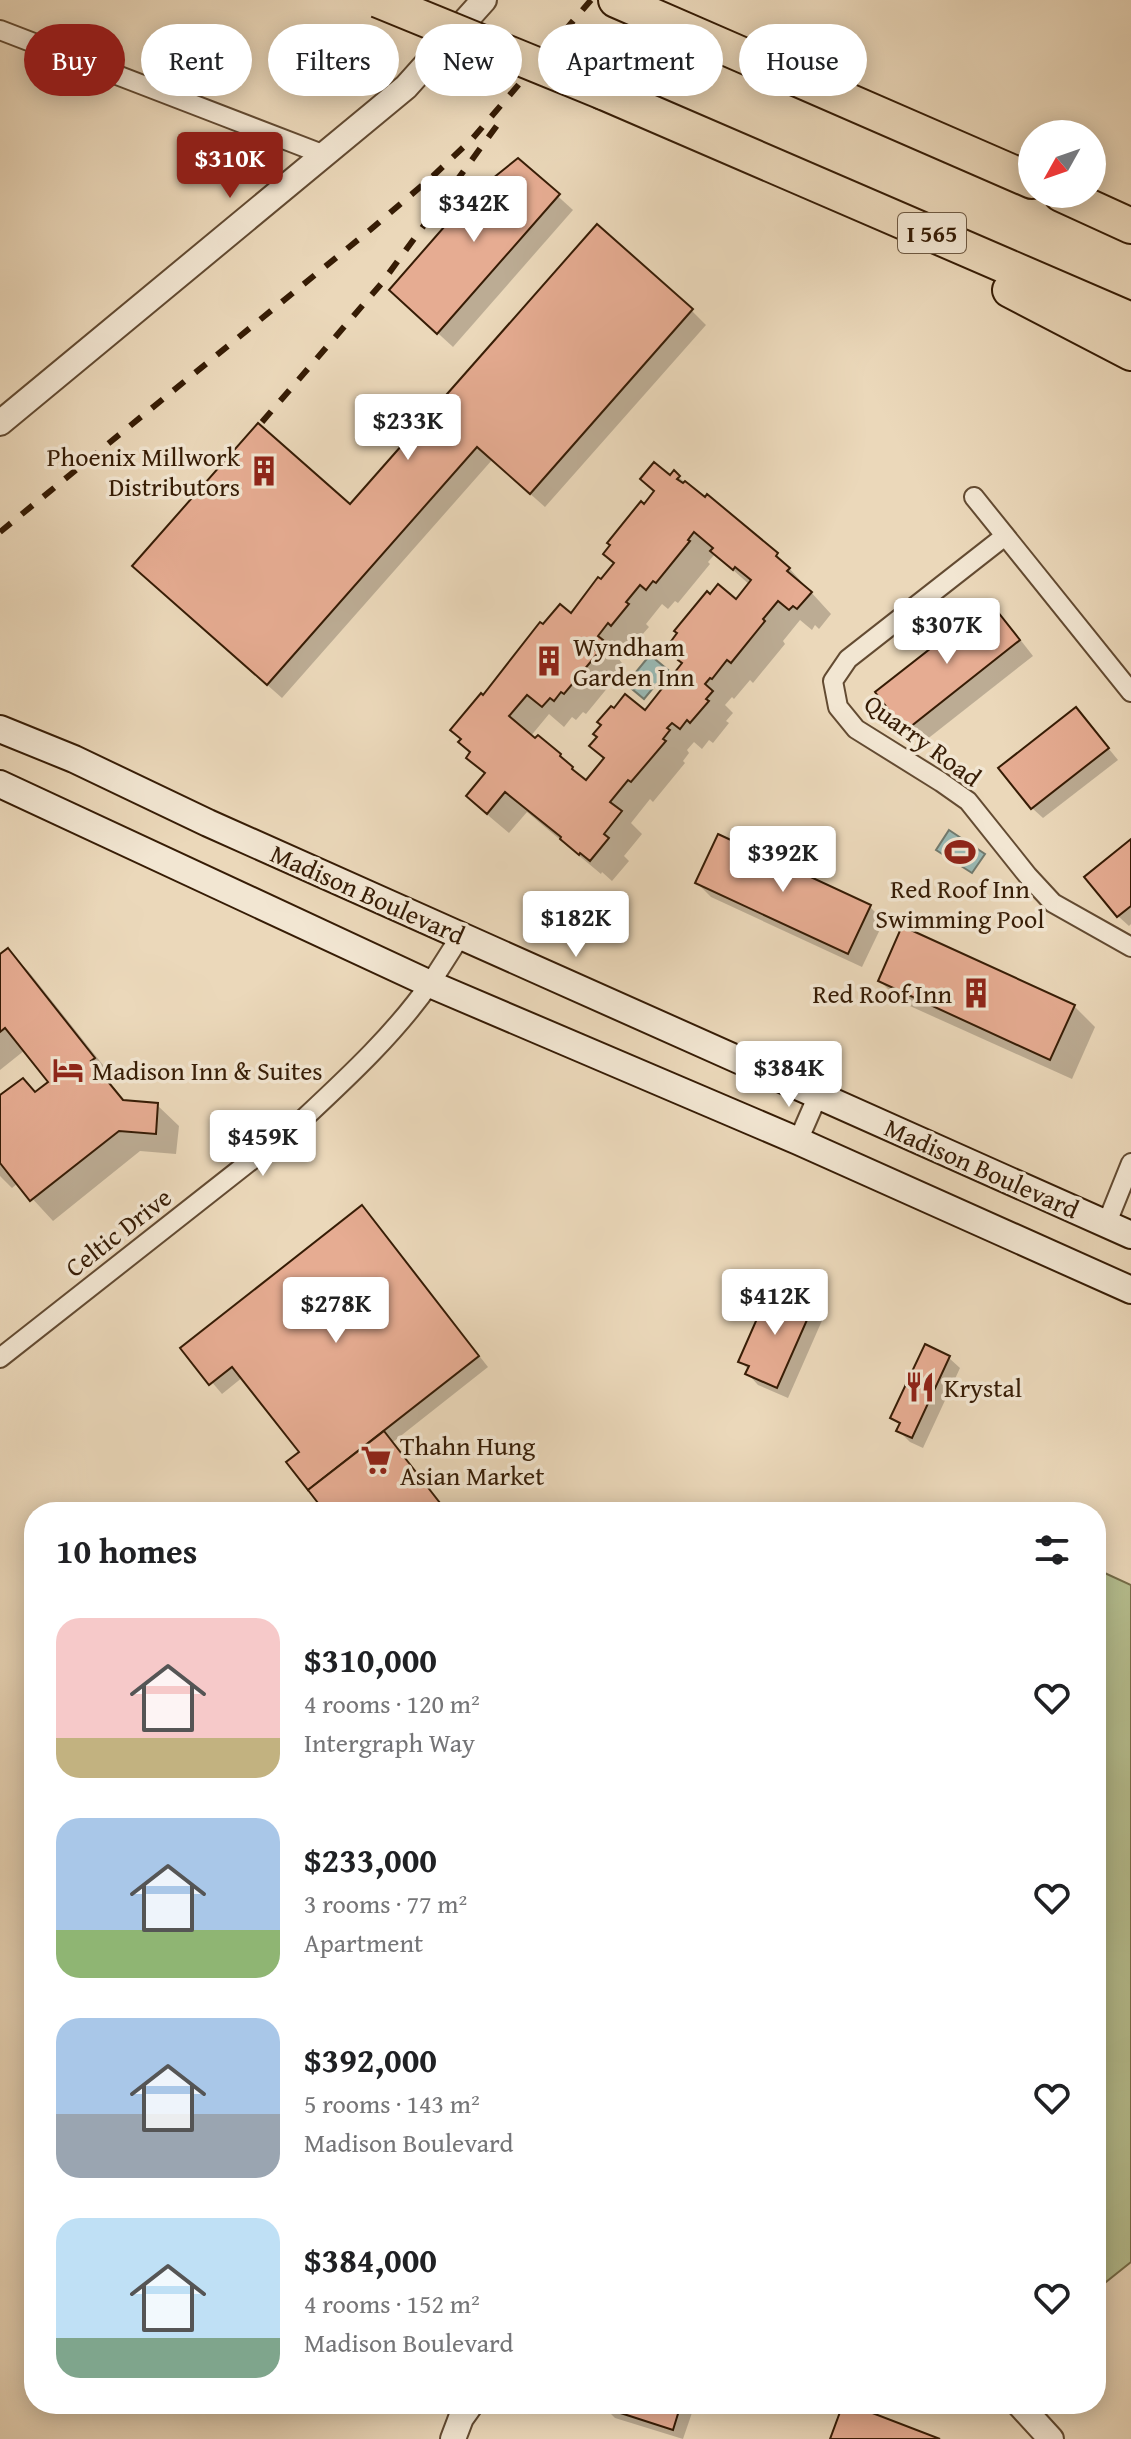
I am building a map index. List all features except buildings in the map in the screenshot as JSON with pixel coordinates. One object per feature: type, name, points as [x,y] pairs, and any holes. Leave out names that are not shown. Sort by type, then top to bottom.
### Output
[{"type":"highway","name":"I 565","points":[[378,0],[603,92],[1131,320]]},
{"type":"highway","points":[[616,0],[1018,175]]},
{"type":"highway","points":[[732,148],[1131,353]]},
{"type":"highway","points":[[1092,208],[1131,226]]},
{"type":"main road","name":"Madison Boulevard","points":[[5,730],[1131,1235]]},
{"type":"main road","name":"Madison Boulevard","points":[[0,784],[430,984],[798,1141],[1131,1290]]},
{"type":"street","points":[[0,423],[406,87],[484,0]]},
{"type":"street","points":[[0,30],[322,154]]},
{"type":"street","points":[[974,497],[1131,692]]},
{"type":"street","name":"Quarry Road","points":[[1005,536],[848,659],[833,681],[838,707],[856,729],[968,801],[1053,903],[1131,947]]},
{"type":"street","name":"Celtic Drive","points":[[0,1358],[300,1122],[392,1030],[430,984],[461,935]]},
{"type":"street","points":[[798,1141],[818,1095]]},
{"type":"street","points":[[1106,1225],[1131,1163]]},
{"type":"street","points":[[453,2439],[464,2414]]},
{"type":"street","points":[[1028,2414],[1051,2439]]},
{"type":"green space","points":[[1106,1574],[1131,1585],[1131,2262],[1106,2282]]},
{"type":"water","points":[[650,655],[668,670],[644,699],[626,684]]},
{"type":"water","name":"Red Roof Inn Swimming Pool","points":[[949,830],[985,854],[972,873],[936,850]]},
{"type":"railway","points":[[0,532],[433,176],[473,138],[591,0]]},
{"type":"railway","points":[[262,422],[381,284],[501,120]]},
{"type":"place","name":"Phoenix Millwork Distributors","points":[[264,471]]},
{"type":"place","name":"Wyndham Garden Inn","points":[[549,661]]},
{"type":"place","name":"Red Roof Inn Swimming Pool","points":[[960,852]]},
{"type":"place","name":"Red Roof Inn","points":[[976,993]]},
{"type":"place","name":"Madison Inn & Suites","points":[[68,1070]]},
{"type":"place","name":"Krystal","points":[[920,1387]]},
{"type":"place","name":"Thahn Hung Asian Market","points":[[376,1460]]}]
